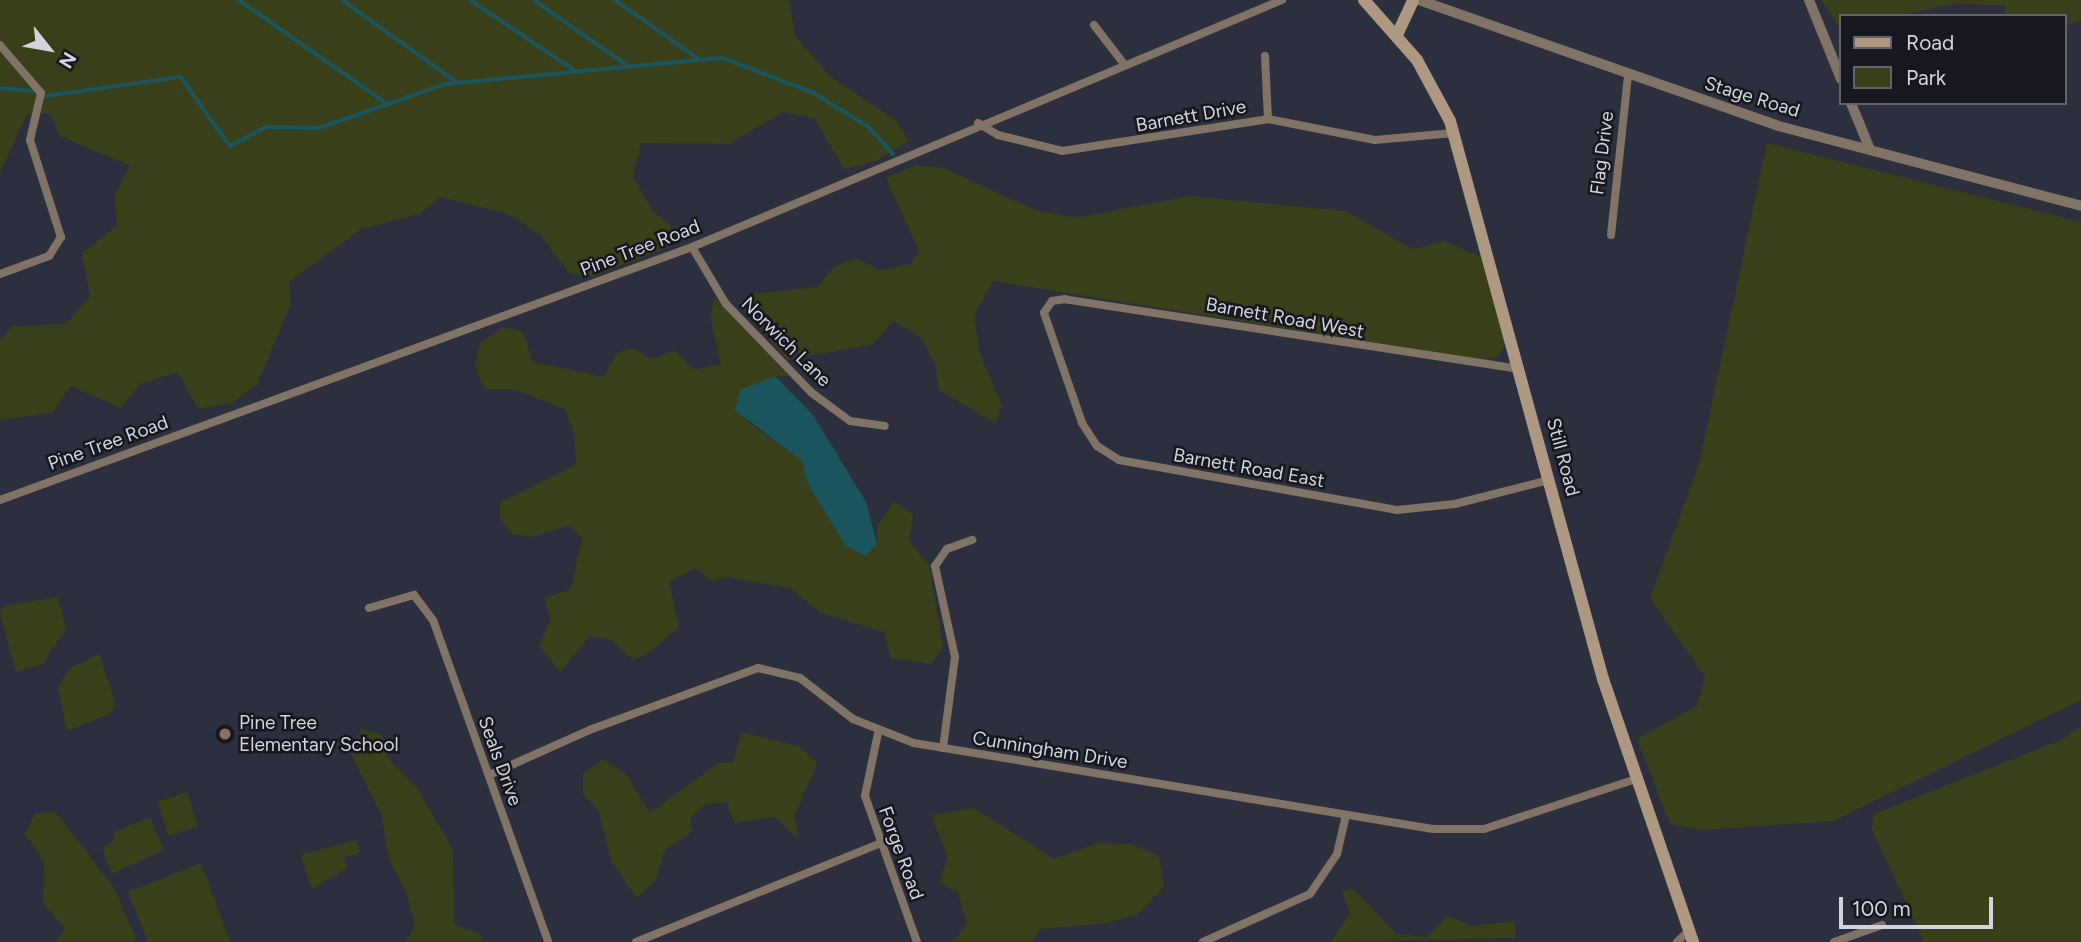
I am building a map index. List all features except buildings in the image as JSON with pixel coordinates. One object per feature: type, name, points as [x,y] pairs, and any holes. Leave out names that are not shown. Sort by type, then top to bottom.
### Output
[{"type":"main road","name":"Still Road","points":[[1364,0],[1397,34],[1434,88],[1454,133],[1549,480],[1636,779],[1691,936]]},
{"type":"main road","points":[[1397,34],[1413,0]]},
{"type":"street","name":"Pine Tree Road","points":[[0,500],[692,247],[978,123],[1282,0]]},
{"type":"street","name":"Stage Road","points":[[1419,0],[1628,76],[1779,126],[1869,147],[2081,206]]},
{"type":"street","points":[[1809,0],[1840,77]]},
{"type":"street","points":[[1094,25],[1124,64]]},
{"type":"street","points":[[0,45],[41,93],[30,140],[61,237],[49,256],[0,274]]},
{"type":"street","points":[[1265,56],[1268,119]]},
{"type":"street","name":"Flag Drive","points":[[1611,235],[1628,76]]},
{"type":"street","points":[[1852,105],[1869,147]]},
{"type":"street","name":"Barnett Drive","points":[[978,123],[998,135],[1062,150],[1268,119],[1375,140],[1454,133]]},
{"type":"street","name":"Norwich Lane","points":[[692,247],[726,304],[812,393],[850,421],[885,426]]},
{"type":"street","name":"Barnett Road West","points":[[1047,305],[1065,299],[1520,369]]},
{"type":"street","name":"Barnett Road East","points":[[1047,305],[1044,329],[1082,423],[1097,446],[1119,460],[1397,510],[1421,511],[1549,480]]},
{"type":"street","points":[[943,748],[955,657],[935,566],[947,549],[972,540]]},
{"type":"street","name":"Seals Drive","points":[[369,608],[414,595],[433,620],[548,942]]},
{"type":"street","name":"Cunningham Drive","points":[[489,775],[592,729],[758,668],[800,678],[878,733],[943,748],[1433,830],[1485,828],[1636,779]]},
{"type":"street","name":"Forge Road","points":[[878,733],[865,783],[879,844],[917,942]]},
{"type":"street","points":[[1203,942],[1310,894],[1337,854],[1346,815]]},
{"type":"street","points":[[636,942],[879,844]]},
{"type":"street","points":[[1834,942],[1882,925]]},
{"type":"street","points":[[1677,942],[1691,936]]},
{"type":"green space","points":[[0,0],[789,0],[795,36],[831,77],[897,121],[909,141],[876,161],[844,169],[815,119],[783,112],[729,144],[641,143],[633,176],[653,211],[671,226],[669,247],[589,278],[568,272],[540,234],[508,214],[440,197],[419,214],[362,229],[290,281],[291,303],[257,385],[232,403],[198,409],[178,372],[140,384],[121,408],[71,386],[52,413],[0,420],[0,341],[12,326],[66,324],[90,296],[82,253],[117,225],[114,197],[130,166],[60,136],[51,114],[27,114],[0,173]]},
{"type":"green space","points":[[1821,0],[2081,0],[2081,20],[2067,25],[2067,14],[2006,14],[2005,6],[1958,3],[1903,14],[1840,14],[1840,28]]},
{"type":"green space","points":[[1767,143],[2081,222],[2081,700],[1834,821],[1703,830],[1670,824],[1637,739],[1697,706],[1705,677],[1650,598],[1699,464]]},
{"type":"green space","points":[[916,165],[944,168],[1035,210],[1075,218],[1190,196],[1345,211],[1413,249],[1444,241],[1483,258],[1506,342],[1498,357],[1482,360],[993,281],[974,316],[980,354],[1002,405],[995,423],[939,390],[935,363],[921,337],[893,321],[873,344],[787,360],[738,303],[752,294],[817,287],[834,267],[855,258],[880,270],[911,264],[919,251],[886,178]]},
{"type":"green space","points":[[715,298],[789,376],[775,376],[747,421],[803,461],[808,484],[845,545],[877,544],[877,526],[894,502],[913,514],[909,541],[929,565],[943,647],[931,664],[891,658],[884,632],[821,613],[790,588],[725,577],[713,582],[695,568],[669,582],[679,627],[649,653],[633,660],[611,640],[590,636],[560,672],[539,646],[550,621],[545,598],[571,589],[582,538],[568,525],[532,537],[512,534],[500,519],[500,503],[576,465],[574,432],[565,409],[513,389],[484,389],[475,366],[480,342],[504,327],[523,332],[533,362],[604,377],[617,353],[633,348],[652,359],[674,350],[694,370],[721,364],[710,317]]},
{"type":"green space","points":[[58,597],[66,629],[43,664],[16,672],[0,613],[4,606]]},
{"type":"green space","points":[[99,654],[115,702],[111,714],[67,731],[58,687],[70,668]]},
{"type":"green space","points":[[2081,726],[2081,942],[1924,942],[1872,829],[1874,814],[2061,740]]},
{"type":"green space","points":[[361,729],[381,734],[390,760],[417,788],[453,850],[454,925],[479,933],[484,942],[406,942],[415,925],[406,892],[389,859],[381,814],[352,756]]},
{"type":"green space","points":[[742,732],[801,747],[817,763],[795,815],[799,840],[775,817],[734,823],[727,802],[706,804],[690,818],[693,831],[664,851],[656,881],[637,898],[611,861],[599,811],[583,794],[583,774],[603,759],[627,775],[650,813],[718,763],[733,762]]},
{"type":"green space","points":[[187,792],[198,826],[169,836],[158,802]]},
{"type":"green space","points":[[974,808],[1054,859],[1098,843],[1131,844],[1159,856],[1164,887],[1138,914],[1107,923],[1040,929],[1032,942],[953,942],[967,924],[958,893],[939,882],[948,857],[931,815]]},
{"type":"green space","points":[[55,811],[115,889],[137,942],[55,942],[65,929],[43,903],[44,861],[25,834],[35,814]]},
{"type":"green space","points":[[150,817],[164,850],[112,874],[102,848],[115,839],[114,832]]},
{"type":"green space","points":[[356,840],[360,853],[344,858],[348,868],[312,889],[300,855]]},
{"type":"green space","points":[[201,863],[230,942],[148,942],[128,892]]},
{"type":"green space","points":[[1354,889],[1397,934],[1426,937],[1448,916],[1472,926],[1516,921],[1515,938],[1331,942],[1350,913],[1342,892]]},
{"type":"shaded area","points":[[775,376],[813,415],[866,502],[877,544],[865,556],[845,545],[808,484],[802,461],[735,410],[740,390]]},
{"type":"waterway","points":[[239,0],[386,103]]},
{"type":"waterway","points":[[342,0],[457,82]]},
{"type":"waterway","points":[[470,0],[574,70]]},
{"type":"waterway","points":[[534,0],[627,65]]},
{"type":"waterway","points":[[615,0],[699,59]]},
{"type":"waterway","points":[[45,96],[181,77],[230,146],[266,127],[319,128],[446,84],[723,58],[814,93],[869,127],[893,154]]},
{"type":"waterway","points":[[0,88],[33,91]]},
{"type":"place","name":"Pine Tree Elementary School","points":[[225,734]]}]
